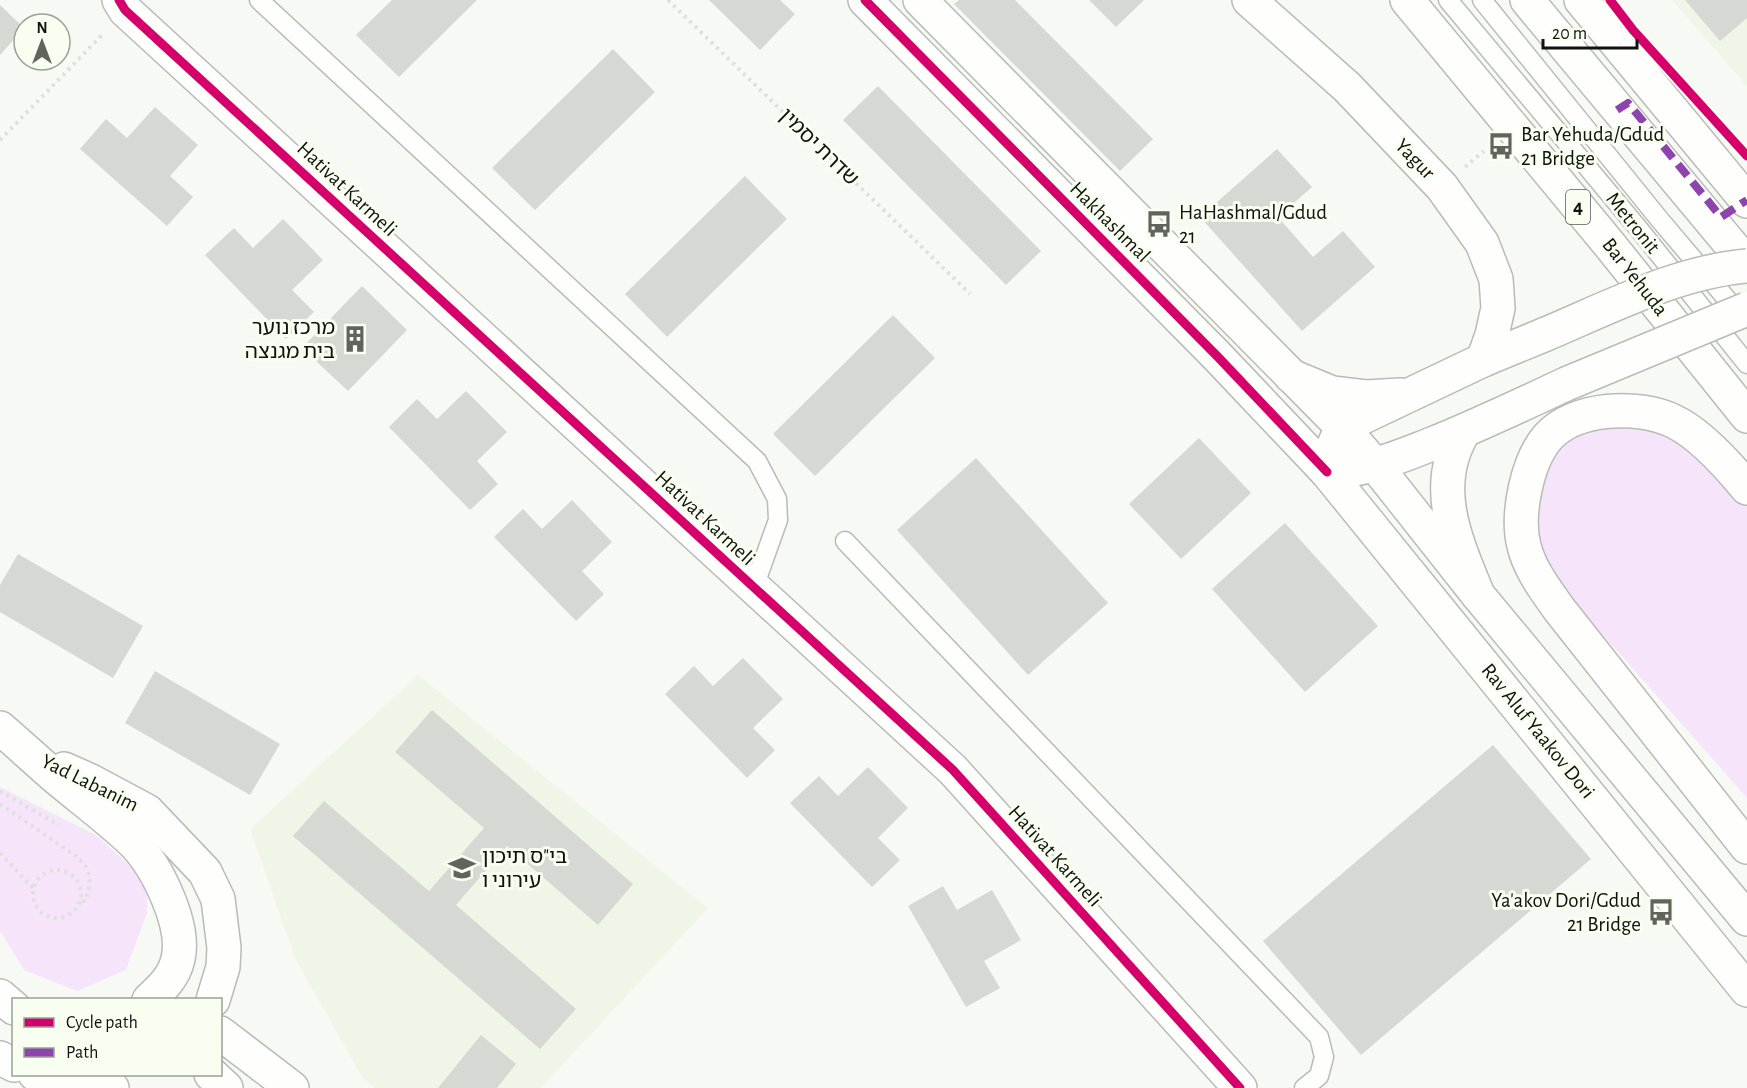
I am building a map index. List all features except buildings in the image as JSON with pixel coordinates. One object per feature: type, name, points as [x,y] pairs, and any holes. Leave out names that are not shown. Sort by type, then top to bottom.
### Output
[{"type":"main road","name":"Hakhashmal","points":[[865,0],[1218,357],[1327,472]]},
{"type":"main road","name":"Hakhashmal","points":[[920,0],[1342,427],[1376,466]]},
{"type":"main road","name":"Yagur","points":[[1249,0],[1362,104],[1442,187],[1482,243],[1496,279],[1498,308],[1483,360]]},
{"type":"main road","name":"Bar Yehuda","points":[[1407,0],[1609,244],[1747,416]]},
{"type":"main road","points":[[1527,0],[1747,265]]},
{"type":"main road","points":[[1581,0],[1747,201]]},
{"type":"main road","name":"Hativat Karmeli","points":[[122,5],[953,770],[1240,1088]]},
{"type":"main road","points":[[1747,265],[1723,268],[1693,276],[1644,293],[1483,360],[1342,427],[1333,447],[1327,472],[1351,471],[1376,466],[1464,431],[1566,384],[1747,309]]},
{"type":"main road","points":[[1291,375],[1332,393],[1366,397],[1411,394]]},
{"type":"main road","points":[[1747,488],[1702,441],[1674,421],[1635,410],[1610,412],[1585,416],[1565,424],[1548,437],[1526,481],[1521,509],[1523,544],[1532,570],[1559,609],[1747,847]]},
{"type":"main road","points":[[1464,431],[1452,456],[1448,498],[1457,544],[1478,595]]},
{"type":"main road","name":"Rav Aluf Yaakov Dori","points":[[1376,466],[1478,595],[1747,919]]},
{"type":"main road","name":"Rav Aluf Yaakov Dori","points":[[1327,472],[1747,990]]},
{"type":"main road","name":"Yad Labanim","points":[[0,728],[134,843],[153,870],[170,902],[178,931],[179,948],[172,975],[154,995]]},
{"type":"main road","name":"Yad Labanim","points":[[32,756],[92,781],[147,811],[205,872],[218,899],[224,948],[223,967],[213,998]]},
{"type":"main road","name":"Yad Labanim","points":[[154,995],[179,984],[195,990],[202,998]]},
{"type":"main road","points":[[0,996],[12,1006]]},
{"type":"main road","points":[[222,1035],[292,1088]]},
{"type":"main road","points":[[41,1076],[63,1083],[116,1083]]},
{"type":"main road","points":[[213,1076],[226,1088]]},
{"type":"lane","points":[[259,0],[757,461],[777,500],[778,520],[754,587]]},
{"type":"lane","name":"Metronit","points":[[1448,0],[1630,218],[1747,364]]},
{"type":"lane","name":"Metronit","points":[[1482,0],[1660,220],[1747,322]]},
{"type":"lane","points":[[845,541],[1319,1037],[1324,1057],[1319,1076],[1304,1088]]},
{"type":"path","points":[[0,140],[122,5]]},
{"type":"path","points":[[0,791],[66,830]]},
{"type":"path","points":[[0,804],[76,855],[88,869],[90,884],[86,900],[69,916],[53,918],[39,911],[32,897],[33,888],[42,875],[57,870],[72,874],[81,888],[80,904]]},
{"type":"path","points":[[0,853],[33,888]]},
{"type":"shaded area","points":[[1672,0],[1747,0],[1747,86]]},
{"type":"shaded area","points":[[1588,424],[1662,427],[1722,476],[1747,507],[1747,798],[1582,611],[1539,551],[1535,516],[1551,451]]},
{"type":"shaded area","name":"בי\"ס תיכון עירוני ו","points":[[418,675],[708,908],[541,1088],[376,1088],[363,1079],[295,958],[250,829]]},
{"type":"shaded area","points":[[0,787],[96,835],[147,882],[147,913],[126,970],[77,991],[24,970],[0,931]]},
{"type":"marked path","points":[[1617,110],[1628,103],[1721,217],[1747,200]]},
{"type":"cycle path","points":[[119,0],[125,10],[953,770],[1240,1088]]},
{"type":"cycle path","points":[[865,0],[1218,357],[1327,472]]},
{"type":"cycle path","points":[[1610,0],[1633,30],[1747,156]]},
{"type":"place","name":"Bar Yehuda/Gdud 21 Bridge","points":[[1501,146]]},
{"type":"place","name":"HaHashmal/Gdud 21","points":[[1159,224]]},
{"type":"place","name":"מרכז נוער בית מגנצה","points":[[355,339]]},
{"type":"place","name":"בי\"ס תיכון עירוני ו","points":[[462,868]]},
{"type":"place","name":"Ya'akov Dori/Gdud 21 Bridge","points":[[1661,912]]}]
